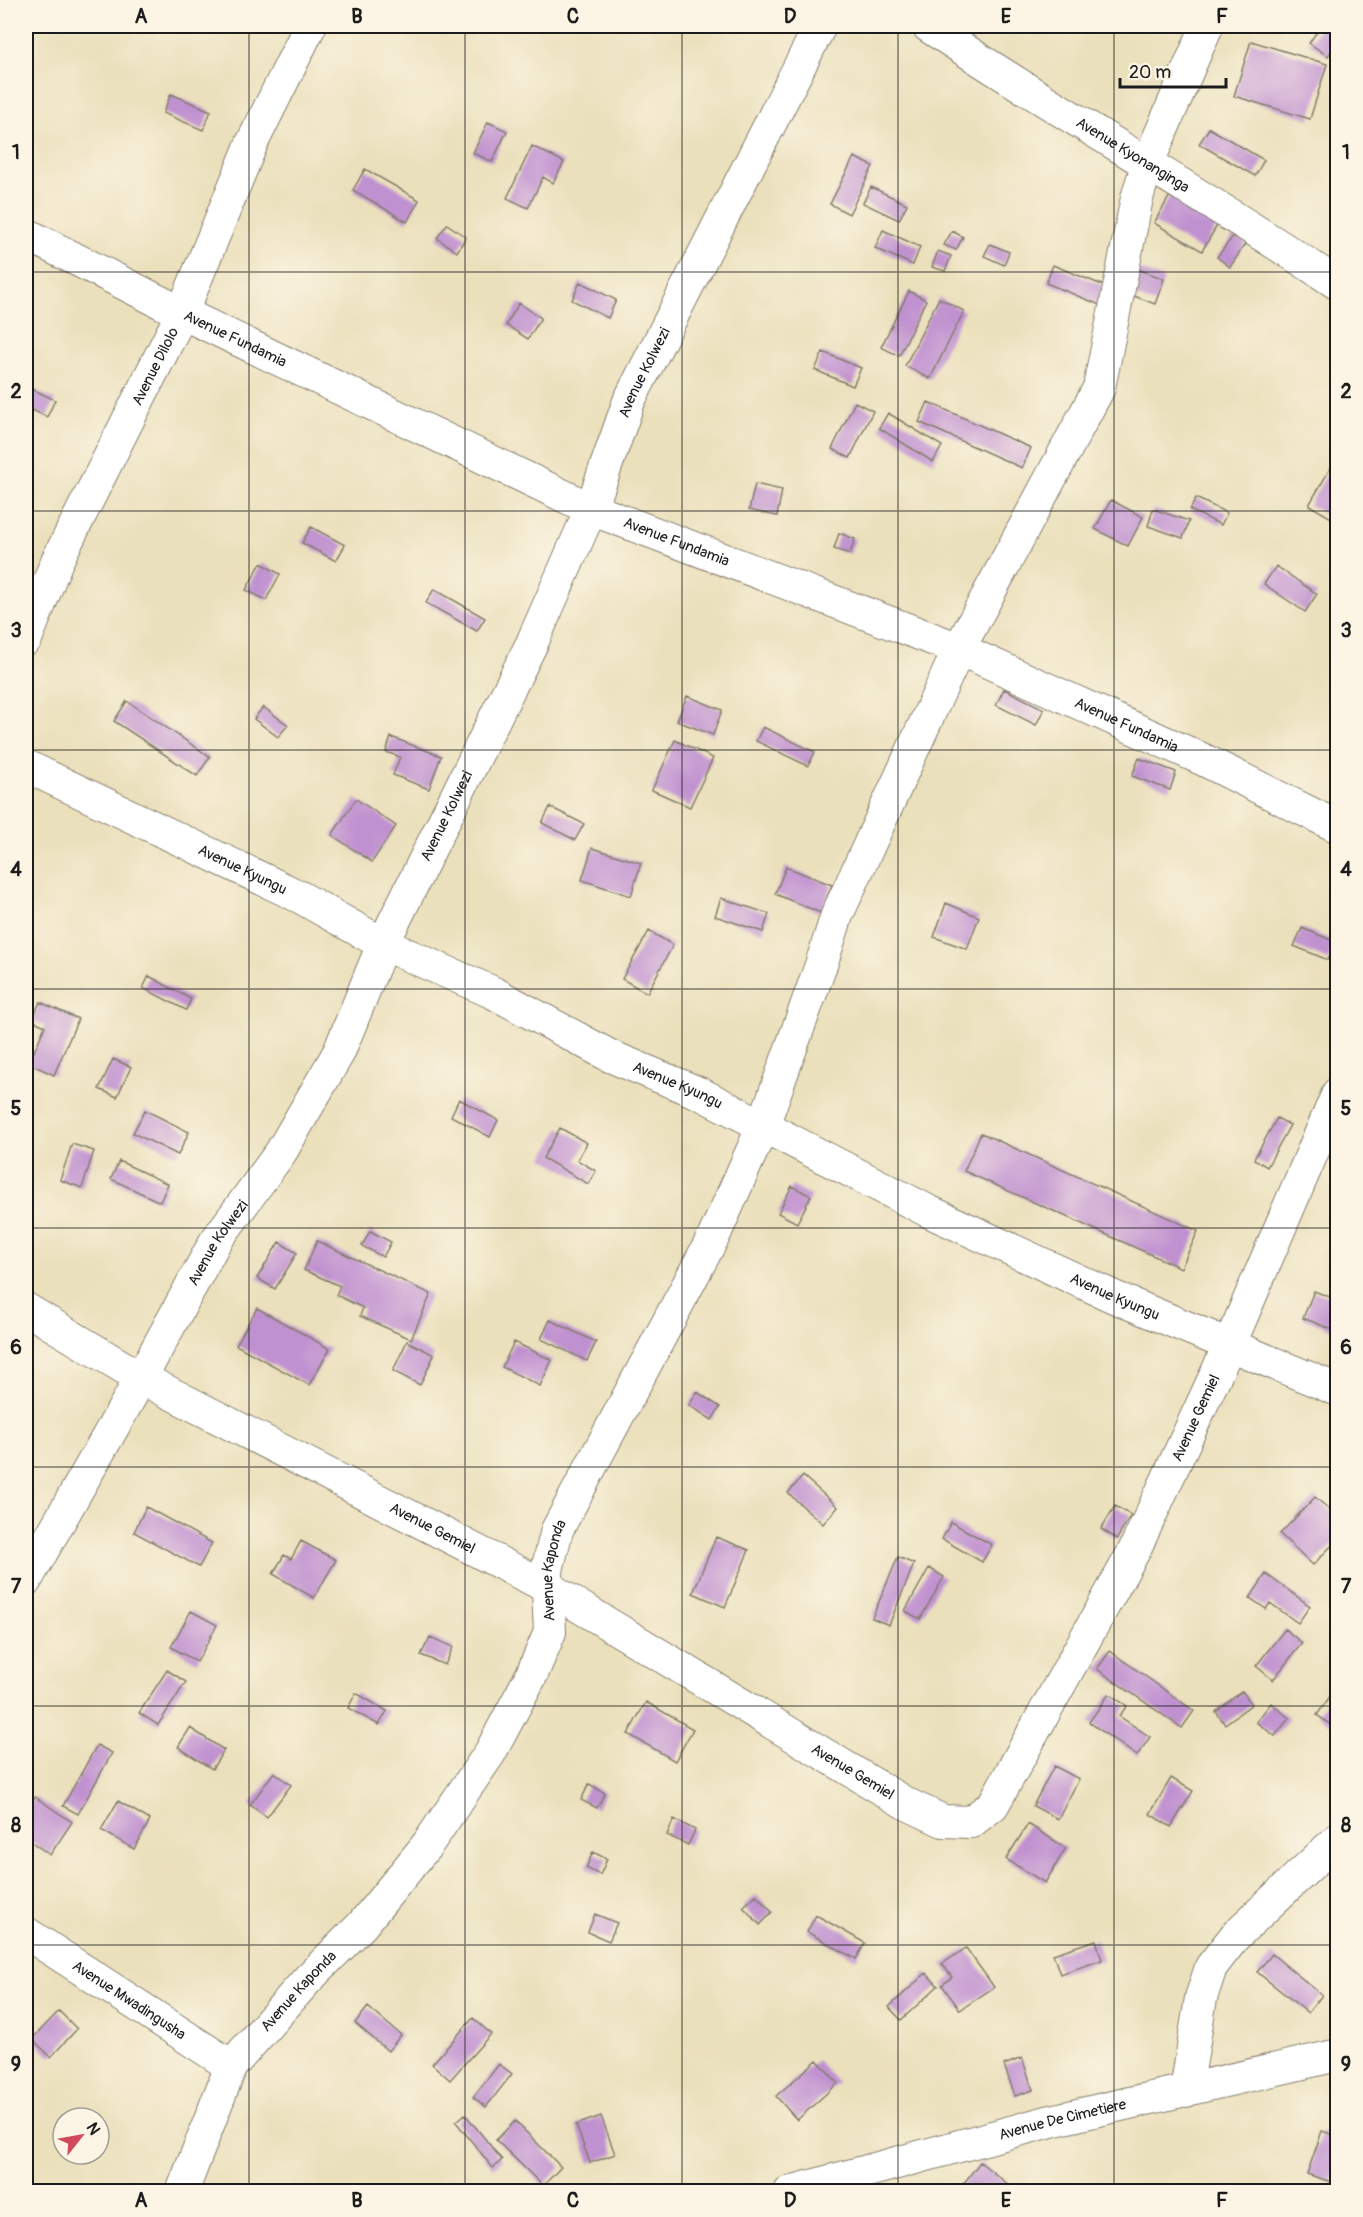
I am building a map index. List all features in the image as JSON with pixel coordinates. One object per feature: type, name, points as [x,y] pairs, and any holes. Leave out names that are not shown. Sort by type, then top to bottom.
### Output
[{"type":"street","name":"Avenue Dilolo","points":[[26,639],[57,561],[182,313],[252,143],[310,26]]},
{"type":"street","name":"Avenue Kolwezi","points":[[26,1580],[215,1242],[281,1152],[339,1052],[383,944],[532,643],[591,509],[629,401],[820,26]]},
{"type":"street","name":"Avenue Kyonanginga","points":[[928,26],[1338,284]]},
{"type":"street","name":"Avenue Kaponda","points":[[231,2066],[308,1979],[362,1925],[428,1845],[490,1753],[532,1674],[550,1632],[547,1570],[557,1530],[714,1236],[763,1126],[837,915],[959,649],[1099,387],[1123,259],[1147,165],[1207,26]]},
{"type":"street","name":"Avenue Fundamia","points":[[26,234],[182,313],[591,509],[959,649],[1204,760],[1338,827]]},
{"type":"street","name":"Avenue Kyungu","points":[[26,766],[300,897],[383,944],[494,993],[610,1056],[701,1094],[939,1215],[1114,1297],[1338,1390]]},
{"type":"street","name":"Avenue Gemiel","points":[[26,1309],[141,1378],[547,1587],[905,1803],[943,1821],[971,1822],[993,1805],[1134,1551],[1230,1344],[1338,1093]]},
{"type":"street","points":[[1186,2091],[1201,1998],[1211,1967],[1236,1935],[1338,1839]]},
{"type":"street","name":"Avenue Mwadingusha","points":[[26,1934],[231,2066]]},
{"type":"street","name":"Avenue De Cimetiere","points":[[805,2190],[1051,2121],[1338,2055]]},
{"type":"street","points":[[182,2192],[231,2066]]},
{"type":"building","points":[[1321,26],[1338,26],[1338,42],[1328,56],[1309,43]]},
{"type":"building","points":[[1251,41],[1327,64],[1310,119],[1234,96]]},
{"type":"building","points":[[171,94],[211,111],[203,130],[163,113]]},
{"type":"building","points":[[488,122],[507,131],[492,162],[473,153]]},
{"type":"building","points":[[1209,128],[1264,160],[1255,176],[1199,144]]},
{"type":"building","points":[[532,146],[564,162],[553,183],[543,177],[528,208],[507,198]]},
{"type":"building","points":[[854,157],[873,166],[849,214],[830,204]]},
{"type":"building","points":[[365,169],[419,200],[407,222],[353,190]]},
{"type":"building","points":[[1176,185],[1224,214],[1202,251],[1154,223]]},
{"type":"building","points":[[871,187],[907,204],[899,220],[863,203]]},
{"type":"building","points":[[447,224],[466,237],[457,252],[437,238]]},
{"type":"building","points":[[883,230],[920,247],[913,265],[875,248]]},
{"type":"building","points":[[952,231],[963,237],[956,250],[944,245]]},
{"type":"building","points":[[1234,235],[1246,243],[1230,267],[1217,257]]},
{"type":"building","points":[[990,244],[1009,252],[1004,265],[984,256]]},
{"type":"building","points":[[938,251],[951,256],[945,271],[932,267]]},
{"type":"building","points":[[1053,265],[1107,287],[1100,305],[1046,283]]},
{"type":"building","points":[[1133,267],[1164,279],[1155,304],[1124,292]]},
{"type":"building","points":[[580,282],[616,300],[608,318],[572,300]]},
{"type":"building","points":[[909,291],[926,300],[899,356],[881,347]]},
{"type":"building","points":[[939,298],[964,311],[930,379],[905,366]]},
{"type":"building","points":[[519,303],[541,318],[528,339],[506,325]]},
{"type":"building","points":[[823,352],[861,368],[853,386],[815,370]]},
{"type":"building","points":[[26,386],[55,400],[47,417],[26,407]]},
{"type":"building","points":[[855,402],[873,411],[850,458],[832,449]]},
{"type":"building","points":[[928,402],[1031,448],[1022,468],[919,422]]},
{"type":"building","points":[[888,413],[942,446],[933,462],[879,428]]},
{"type":"building","points":[[1331,467],[1338,471],[1338,522],[1309,505]]},
{"type":"building","points":[[755,484],[782,490],[777,516],[749,510]]},
{"type":"building","points":[[1196,498],[1227,513],[1221,525],[1190,510]]},
{"type":"building","points":[[1111,500],[1143,517],[1128,546],[1095,529]]},
{"type":"building","points":[[1153,509],[1189,521],[1183,538],[1148,526]]},
{"type":"building","points":[[311,527],[345,545],[336,561],[302,543]]},
{"type":"building","points":[[839,533],[855,539],[850,554],[834,549]]},
{"type":"building","points":[[261,563],[280,574],[266,600],[246,590]]},
{"type":"building","points":[[1276,566],[1317,594],[1305,612],[1264,584]]},
{"type":"building","points":[[434,589],[485,618],[477,631],[426,603]]},
{"type":"building","points":[[1004,689],[1044,709],[1036,725],[996,705]]},
{"type":"building","points":[[687,696],[722,710],[713,735],[677,721]]},
{"type":"building","points":[[127,701],[210,757],[197,776],[114,721]]},
{"type":"building","points":[[263,707],[288,725],[278,737],[254,719]]},
{"type":"building","points":[[763,727],[815,752],[808,766],[756,741]]},
{"type":"building","points":[[391,737],[441,756],[429,789],[393,775],[400,757],[386,752]]},
{"type":"building","points":[[675,740],[713,758],[690,807],[652,790]]},
{"type":"building","points":[[1139,758],[1176,772],[1170,790],[1132,776]]},
{"type":"building","points":[[356,799],[396,826],[372,862],[332,835]]},
{"type":"building","points":[[550,807],[584,824],[575,840],[542,823]]},
{"type":"building","points":[[592,848],[641,863],[631,896],[582,880]]},
{"type":"building","points":[[786,867],[832,885],[821,913],[775,894]]},
{"type":"building","points":[[721,898],[769,914],[763,932],[715,916]]},
{"type":"building","points":[[946,903],[979,917],[967,949],[934,937]]},
{"type":"building","points":[[1302,928],[1336,942],[1328,960],[1294,946]]},
{"type":"building","points":[[649,931],[673,945],[647,993],[622,979]]},
{"type":"building","points":[[149,976],[191,999],[186,1010],[143,988]]},
{"type":"building","points":[[40,1002],[78,1019],[54,1075],[26,1062],[26,1049],[34,1052],[45,1026],[32,1020]]},
{"type":"building","points":[[113,1059],[131,1067],[117,1097],[99,1089]]},
{"type":"building","points":[[459,1099],[498,1120],[490,1137],[451,1116]]},
{"type":"building","points":[[145,1110],[189,1132],[178,1155],[133,1133]]},
{"type":"building","points":[[1277,1118],[1290,1125],[1267,1167],[1254,1159]]},
{"type":"building","points":[[560,1128],[587,1143],[577,1160],[596,1171],[588,1184],[543,1158]]},
{"type":"building","points":[[981,1133],[1198,1231],[1181,1268],[964,1171]]},
{"type":"building","points":[[72,1144],[94,1151],[82,1188],[60,1180]]},
{"type":"building","points":[[119,1161],[168,1184],[160,1202],[111,1179]]},
{"type":"building","points":[[792,1186],[811,1196],[797,1223],[778,1213]]},
{"type":"building","points":[[370,1231],[391,1242],[383,1257],[362,1246]]},
{"type":"building","points":[[317,1241],[431,1294],[411,1339],[360,1316],[363,1308],[336,1295],[340,1286],[304,1270]]},
{"type":"building","points":[[279,1242],[297,1253],[275,1289],[257,1278]]},
{"type":"building","points":[[1314,1291],[1338,1300],[1338,1332],[1303,1318]]},
{"type":"building","points":[[257,1308],[330,1349],[309,1385],[236,1345]]},
{"type":"building","points":[[550,1320],[596,1342],[587,1361],[541,1339]]},
{"type":"building","points":[[407,1341],[434,1355],[420,1385],[393,1371]]},
{"type":"building","points":[[514,1342],[552,1360],[540,1386],[502,1367]]},
{"type":"building","points":[[697,1392],[720,1407],[712,1420],[689,1405]]},
{"type":"building","points":[[803,1476],[838,1507],[823,1524],[788,1493]]},
{"type":"building","points":[[1315,1497],[1338,1517],[1338,1539],[1313,1565],[1280,1534]]},
{"type":"building","points":[[1115,1506],[1131,1515],[1117,1539],[1101,1529]]},
{"type":"building","points":[[146,1507],[212,1543],[199,1567],[134,1532]]},
{"type":"building","points":[[951,1522],[992,1545],[982,1562],[942,1539]]},
{"type":"building","points":[[716,1537],[749,1550],[725,1607],[693,1593]]},
{"type":"building","points":[[301,1541],[336,1560],[314,1598],[273,1574],[284,1555],[291,1559]]},
{"type":"building","points":[[898,1557],[914,1564],[889,1625],[872,1618]]},
{"type":"building","points":[[929,1568],[944,1577],[920,1619],[905,1611]]},
{"type":"building","points":[[1266,1574],[1310,1606],[1298,1623],[1270,1603],[1266,1609],[1250,1598]]},
{"type":"building","points":[[191,1611],[217,1625],[197,1662],[171,1647]]},
{"type":"building","points":[[1285,1629],[1302,1643],[1273,1680],[1256,1666]]},
{"type":"building","points":[[430,1637],[453,1647],[445,1665],[421,1655]]},
{"type":"building","points":[[1110,1651],[1194,1711],[1182,1728],[1097,1669]]},
{"type":"building","points":[[167,1670],[186,1682],[158,1725],[139,1713]]},
{"type":"building","points":[[1338,1685],[1338,1730],[1317,1715]]},
{"type":"building","points":[[1242,1691],[1252,1704],[1225,1724],[1216,1712]]},
{"type":"building","points":[[356,1693],[387,1711],[379,1725],[348,1708]]},
{"type":"building","points":[[1109,1694],[1127,1706],[1119,1716],[1150,1737],[1137,1756],[1089,1722]]},
{"type":"building","points":[[646,1702],[693,1729],[675,1761],[628,1734]]},
{"type":"building","points":[[1271,1703],[1289,1718],[1275,1736],[1256,1722]]},
{"type":"building","points":[[190,1728],[224,1750],[212,1769],[178,1747]]},
{"type":"building","points":[[97,1745],[112,1753],[78,1814],[63,1806]]},
{"type":"building","points":[[1054,1766],[1079,1779],[1058,1819],[1033,1806]]},
{"type":"building","points":[[274,1772],[291,1785],[267,1817],[250,1805]]},
{"type":"building","points":[[1171,1778],[1193,1791],[1171,1827],[1150,1814]]},
{"type":"building","points":[[589,1784],[605,1793],[597,1808],[581,1800]]},
{"type":"building","points":[[35,1797],[72,1822],[50,1855],[26,1838],[26,1811]]},
{"type":"building","points":[[118,1801],[150,1820],[134,1849],[101,1830]]},
{"type":"building","points":[[674,1819],[695,1830],[688,1845],[667,1835]]},
{"type":"building","points":[[1028,1824],[1066,1848],[1045,1883],[1006,1859]]},
{"type":"building","points":[[593,1852],[607,1859],[600,1875],[586,1868]]},
{"type":"building","points":[[756,1895],[772,1912],[760,1925],[743,1907]]},
{"type":"building","points":[[595,1914],[617,1923],[609,1941],[588,1932]]},
{"type":"building","points":[[816,1915],[865,1943],[856,1959],[807,1932]]},
{"type":"building","points":[[1096,1940],[1102,1960],[1060,1974],[1053,1954]]},
{"type":"building","points":[[966,1948],[994,1987],[960,2010],[942,1985],[952,1977],[942,1964]]},
{"type":"building","points":[[1272,1954],[1322,1995],[1308,2013],[1257,1972]]},
{"type":"building","points":[[926,1973],[938,1986],[901,2020],[889,2007]]},
{"type":"building","points":[[368,2007],[401,2035],[388,2051],[355,2023]]},
{"type":"building","points":[[59,2011],[77,2029],[51,2057],[32,2039]]},
{"type":"building","points":[[473,2018],[491,2034],[450,2080],[432,2064]]},
{"type":"building","points":[[1022,2058],[1033,2090],[1015,2096],[1004,2065]]},
{"type":"building","points":[[817,2060],[838,2083],[797,2120],[776,2096]]},
{"type":"building","points":[[499,2064],[512,2074],[486,2107],[473,2097]]},
{"type":"building","points":[[465,2114],[502,2160],[493,2168],[456,2122]]},
{"type":"building","points":[[601,2116],[615,2154],[590,2163],[576,2125]]},
{"type":"building","points":[[515,2121],[561,2167],[543,2186],[496,2140]]},
{"type":"building","points":[[1322,2131],[1338,2136],[1338,2165],[1331,2182],[1307,2174]]},
{"type":"building","points":[[980,2162],[1018,2192],[957,2192]]}]
